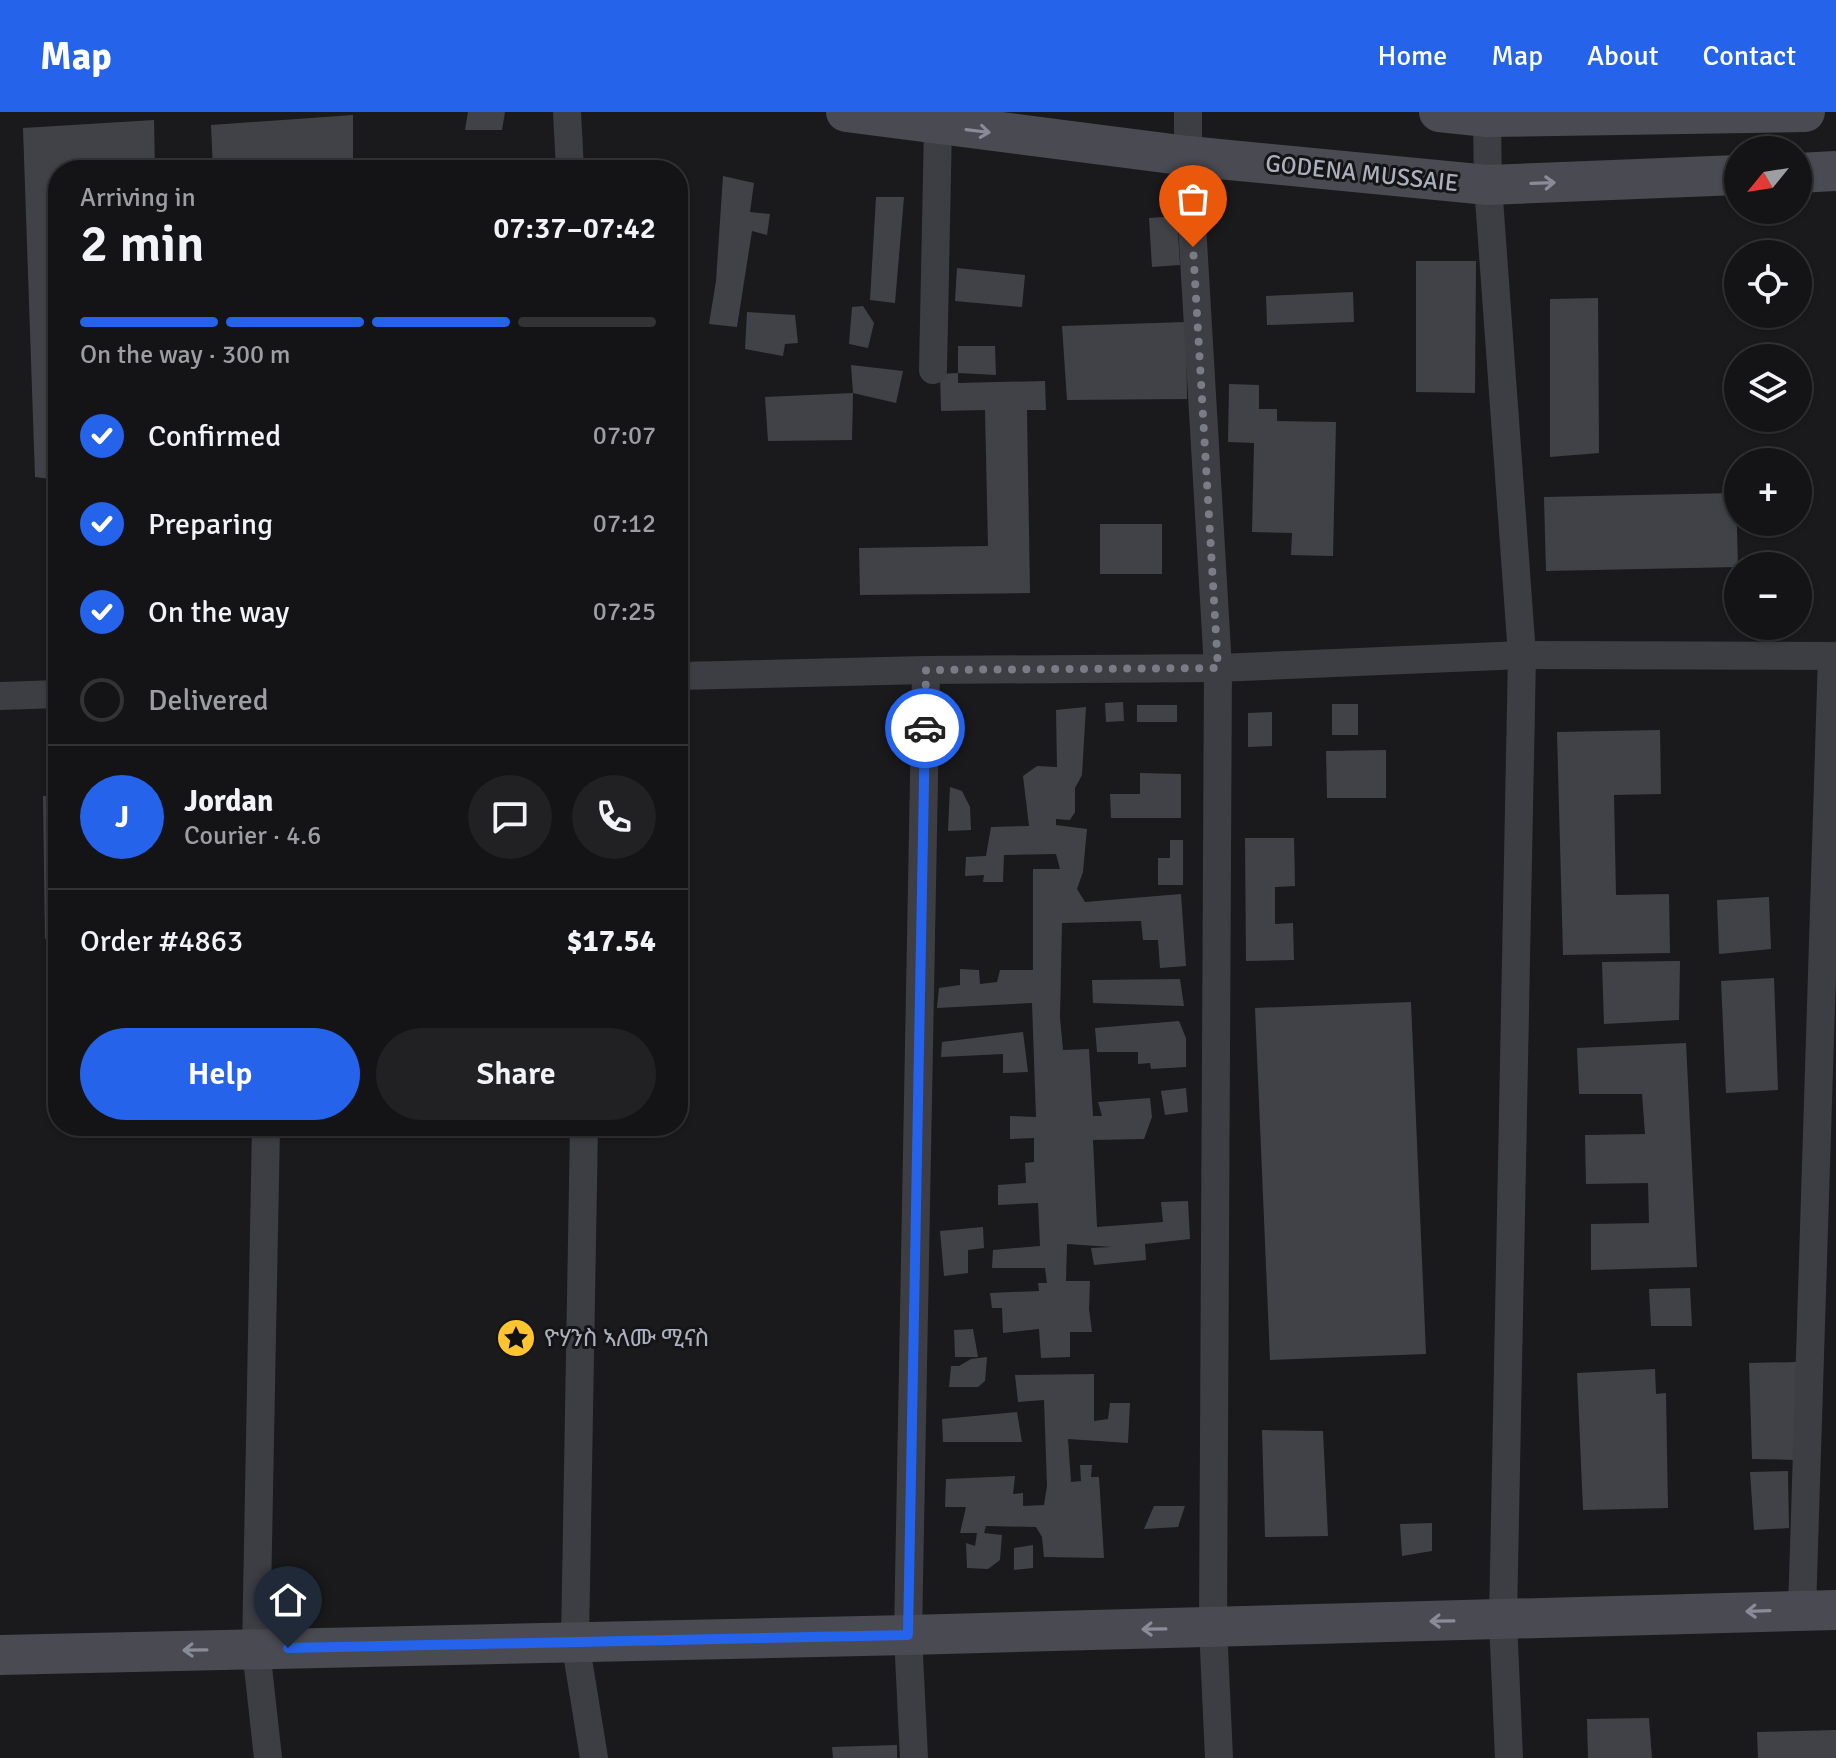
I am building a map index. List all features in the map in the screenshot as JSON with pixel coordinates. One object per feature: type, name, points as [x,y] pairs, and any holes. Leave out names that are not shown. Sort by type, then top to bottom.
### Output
[{"type":"street","points":[[567,112],[569,160]]},
{"type":"street","name":"GODENA MUSSAIE","points":[[846,112],[1188,156],[1488,185],[1724,176]]},
{"type":"street","points":[[1188,112],[1218,668],[1213,1627],[1219,1758]]},
{"type":"street","points":[[1439,112],[1487,117],[1805,112]]},
{"type":"street","points":[[1487,117],[1488,185],[1522,655],[1503,1620],[1509,1758]]},
{"type":"street","points":[[933,370],[938,126]]},
{"type":"street","points":[[1812,172],[1836,171]]},
{"type":"street","points":[[0,1655],[908,1635],[1819,1610],[1834,656],[1522,655],[1218,668],[688,676]]},
{"type":"street","points":[[914,1758],[908,1635],[926,670]]},
{"type":"street","points":[[0,696],[48,694]]},
{"type":"street","points":[[266,1136],[256,1649],[268,1758]]},
{"type":"street","points":[[584,1136],[575,1641],[594,1758]]},
{"type":"building","points":[[468,112],[505,112],[502,130],[465,130]]},
{"type":"building","points":[[353,115],[353,160],[213,160],[211,125]]},
{"type":"building","points":[[154,120],[155,160],[48,160],[48,479],[35,477],[23,128]]},
{"type":"building","points":[[723,176],[754,183],[750,212],[770,214],[767,235],[752,231],[737,327],[709,324],[716,281]]},
{"type":"building","points":[[876,197],[904,197],[895,303],[870,300]]},
{"type":"building","points":[[1177,216],[1180,265],[1152,267],[1149,218]]},
{"type":"building","points":[[1416,261],[1476,261],[1475,393],[1416,392]]},
{"type":"building","points":[[957,268],[1025,275],[1022,307],[955,301]]},
{"type":"building","points":[[1353,292],[1354,322],[1267,325],[1266,296]]},
{"type":"building","points":[[1598,298],[1599,453],[1550,457],[1550,299]]},
{"type":"building","points":[[863,306],[874,323],[868,348],[849,344],[852,307]]},
{"type":"building","points":[[747,312],[795,315],[798,343],[785,344],[783,356],[745,349]]},
{"type":"building","points":[[1186,322],[1187,399],[1067,400],[1062,326]]},
{"type":"building","points":[[958,346],[995,346],[996,375],[958,373]]},
{"type":"building","points":[[851,365],[903,371],[896,403],[853,393]]},
{"type":"building","points":[[958,373],[958,383],[1045,381],[1046,410],[1027,410],[1030,593],[860,595],[859,548],[988,546],[985,410],[941,411],[940,374]]},
{"type":"building","points":[[1229,384],[1259,385],[1259,409],[1277,409],[1277,421],[1336,422],[1333,556],[1291,555],[1292,533],[1252,532],[1254,443],[1228,442]]},
{"type":"building","points":[[853,393],[852,440],[768,441],[765,397]]},
{"type":"building","points":[[1724,493],[1724,536],[1737,536],[1738,552],[1724,552],[1724,567],[1546,571],[1544,497]]},
{"type":"building","points":[[1100,524],[1162,524],[1162,574],[1100,574]]},
{"type":"building","points":[[1123,702],[1124,721],[1106,722],[1105,703]]},
{"type":"building","points":[[1332,704],[1358,704],[1358,735],[1332,735]]},
{"type":"building","points":[[1137,705],[1177,705],[1177,722],[1137,722]]},
{"type":"building","points":[[1086,707],[1082,775],[1075,788],[1075,812],[1070,820],[1056,819],[1056,825],[1087,829],[1083,872],[1077,889],[1085,902],[1181,894],[1186,966],[1160,968],[1158,940],[1143,940],[1141,921],[1062,923],[1060,1018],[1063,1050],[1089,1049],[1093,1116],[1102,1116],[1098,1102],[1150,1098],[1152,1117],[1144,1139],[1093,1140],[1097,1227],[1163,1222],[1161,1202],[1188,1201],[1190,1239],[1145,1244],[1146,1260],[1094,1265],[1091,1248],[1112,1247],[1067,1244],[1066,1281],[1090,1281],[1092,1332],[1070,1332],[1070,1357],[1041,1358],[1039,1329],[1003,1333],[1002,1308],[992,1308],[990,1293],[1039,1291],[1038,1283],[1047,1283],[1045,1268],[992,1268],[993,1250],[1040,1246],[1038,1203],[998,1205],[998,1185],[1026,1183],[1025,1163],[1034,1162],[1034,1138],[1010,1139],[1010,1116],[1036,1117],[1032,1003],[937,1008],[939,988],[960,985],[960,969],[979,970],[980,984],[997,982],[1000,970],[1033,970],[1033,869],[1060,869],[1056,854],[1004,855],[1003,882],[983,882],[984,875],[965,876],[966,857],[986,856],[991,827],[1029,826],[1023,776],[1037,766],[1057,767],[1056,710]]},
{"type":"building","points":[[1272,712],[1272,746],[1248,747],[1248,713]]},
{"type":"building","points":[[1660,730],[1661,794],[1614,795],[1616,895],[1669,894],[1670,953],[1563,955],[1557,732]]},
{"type":"building","points":[[1386,750],[1386,798],[1327,798],[1326,751]]},
{"type":"building","points":[[1140,773],[1181,774],[1181,818],[1111,818],[1110,794],[1140,794]]},
{"type":"building","points":[[950,787],[962,791],[970,807],[971,830],[948,831]]},
{"type":"building","points":[[43,796],[48,796],[48,939],[45,939]]},
{"type":"building","points":[[1245,838],[1294,838],[1295,886],[1275,887],[1275,924],[1293,923],[1294,960],[1246,961]]},
{"type":"building","points":[[1170,840],[1183,840],[1183,885],[1158,885],[1158,858],[1170,858]]},
{"type":"building","points":[[1769,897],[1771,949],[1719,954],[1717,900]]},
{"type":"building","points":[[1680,961],[1679,1020],[1604,1024],[1602,962]]},
{"type":"building","points":[[1774,978],[1778,1090],[1726,1093],[1721,981]]},
{"type":"building","points":[[1180,979],[1184,1006],[1093,1003],[1092,980]]},
{"type":"building","points":[[1411,1002],[1426,1354],[1270,1360],[1255,1008]]},
{"type":"building","points":[[1179,1021],[1186,1038],[1186,1067],[1151,1069],[1150,1063],[1138,1064],[1138,1052],[1097,1052],[1095,1028]]},
{"type":"building","points":[[1023,1032],[1028,1072],[1003,1073],[1003,1054],[941,1057],[942,1042]]},
{"type":"building","points":[[1686,1043],[1697,1267],[1591,1270],[1591,1224],[1649,1223],[1648,1183],[1586,1184],[1585,1135],[1645,1134],[1642,1094],[1579,1094],[1577,1048]]},
{"type":"building","points":[[1186,1088],[1188,1112],[1165,1115],[1161,1091]]},
{"type":"building","points":[[983,1227],[984,1248],[968,1250],[968,1273],[944,1276],[940,1231]]},
{"type":"building","points":[[1690,1288],[1692,1326],[1651,1326],[1649,1289]]},
{"type":"building","points":[[973,1329],[978,1357],[955,1357],[954,1330]]},
{"type":"building","points":[[987,1357],[985,1381],[978,1387],[949,1387],[951,1366]]},
{"type":"building","points":[[1797,1362],[1798,1460],[1752,1459],[1749,1363]]},
{"type":"building","points":[[1655,1369],[1656,1394],[1666,1393],[1668,1508],[1583,1510],[1577,1373]]},
{"type":"building","points":[[1094,1374],[1094,1421],[1108,1419],[1110,1403],[1130,1403],[1128,1443],[1068,1439],[1071,1482],[1081,1481],[1080,1465],[1092,1465],[1091,1477],[1099,1477],[1104,1558],[1044,1557],[1042,1537],[1036,1527],[986,1526],[984,1533],[1002,1535],[1000,1560],[988,1569],[967,1568],[966,1543],[975,1546],[977,1533],[960,1533],[966,1507],[945,1507],[946,1479],[1015,1476],[1013,1494],[1023,1493],[1023,1506],[1044,1505],[1047,1486],[1044,1400],[1018,1402],[1015,1375]]},
{"type":"building","points":[[1017,1412],[1022,1442],[943,1442],[942,1419]]},
{"type":"building","points":[[1262,1430],[1323,1431],[1328,1536],[1265,1537]]},
{"type":"building","points":[[1788,1471],[1789,1528],[1754,1530],[1750,1472]]},
{"type":"building","points":[[1154,1506],[1185,1506],[1178,1527],[1144,1529]]},
{"type":"building","points":[[1432,1523],[1432,1551],[1402,1556],[1400,1524]]},
{"type":"building","points":[[1033,1545],[1033,1568],[1014,1570],[1014,1548]]},
{"type":"building","points":[[1649,1718],[1652,1758],[1588,1758],[1587,1719]]},
{"type":"building","points":[[1836,1730],[1836,1758],[1758,1758],[1757,1732]]},
{"type":"building","points":[[897,1745],[897,1758],[833,1758],[832,1747]]},
{"type":"way so far","points":[[925,728],[926,670],[1218,668],[1193,247]]},
{"type":"place","name":"ዮሃንስ ኣለሙ ሚናስ","points":[[516,1338]]},
{"type":"route","points":[[288,1648],[908,1635],[925,728]]}]
